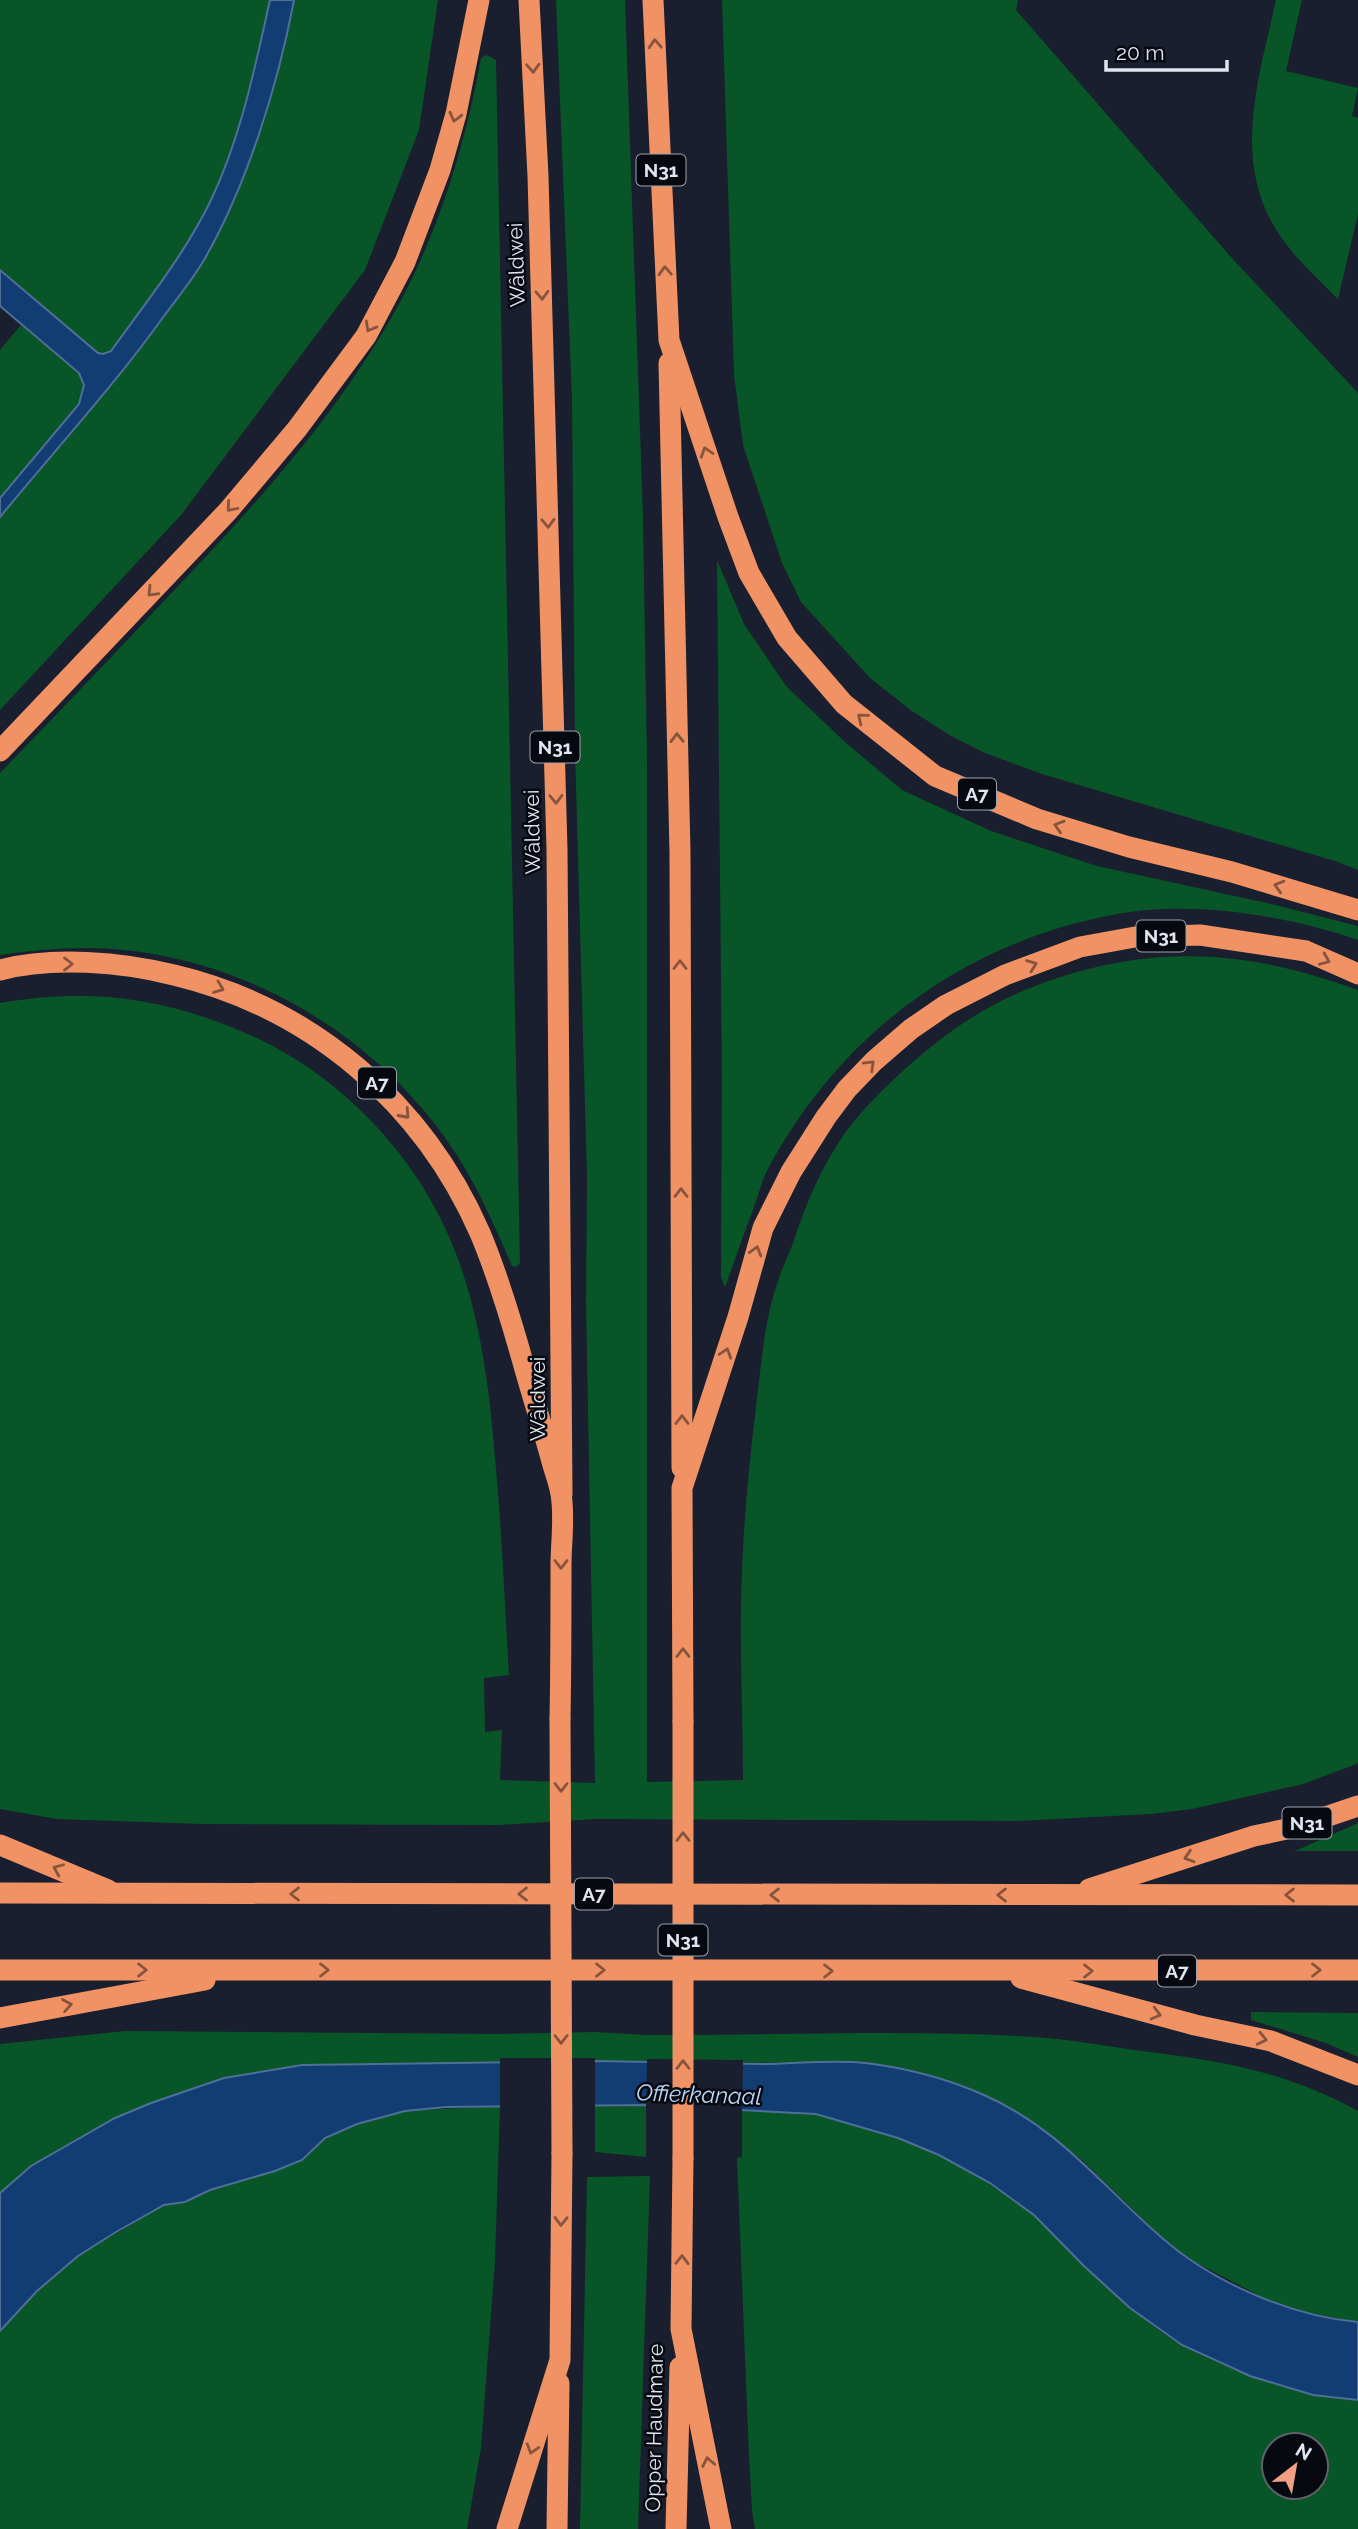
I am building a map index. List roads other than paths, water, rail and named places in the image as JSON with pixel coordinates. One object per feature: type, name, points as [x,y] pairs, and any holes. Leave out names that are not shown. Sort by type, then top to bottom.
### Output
[{"type":"highway","points":[[0,751],[228,511],[297,429],[366,335],[405,262],[440,170],[456,114],[479,0]]},
{"type":"highway","name":"Wâldwei","points":[[529,0],[538,176],[558,849],[562,1495]]},
{"type":"highway","name":"N31","points":[[653,0],[668,340],[680,853],[683,1721],[681,2329]]},
{"type":"highway","name":"A7","points":[[668,340],[749,573],[787,638],[844,704],[934,776],[1037,819],[1129,847],[1232,872],[1358,910]]},
{"type":"highway","name":"N31","points":[[682,1488],[738,1317],[763,1228],[791,1172],[826,1117],[874,1062],[911,1029],[946,1005],[1005,975],[1080,947],[1135,937],[1200,935],[1306,951],[1358,974]]},
{"type":"highway","name":"A7","points":[[0,970],[60,963],[114,964],[204,982],[291,1021],[331,1046],[377,1083],[413,1123],[445,1166],[480,1232],[505,1299],[562,1495]]},
{"type":"highway","name":"N31","points":[[557,2529],[562,2153],[562,1495]]},
{"type":"highway","name":"N31","points":[[1070,1895],[1358,1806]]},
{"type":"highway","name":"A7","points":[[0,1845],[117,1894]]},
{"type":"highway","name":"A7","points":[[0,1893],[1358,1895]]},
{"type":"highway","name":"A7","points":[[0,1970],[1358,1970]]},
{"type":"highway","points":[[0,2018],[256,1970]]},
{"type":"highway","name":"A7","points":[[995,1971],[1195,2025],[1271,2041],[1358,2076]]},
{"type":"highway","points":[[681,2329],[721,2529]]},
{"type":"highway","name":"Opper Haudmare","points":[[677,2529],[681,2329]]},
{"type":"highway","name":"N31","points":[[507,2529],[560,2360]]},
{"type":"water","points":[[270,0],[294,0],[270,100],[247,167],[220,231],[195,274],[145,342],[0,517],[0,498],[79,404],[84,385],[79,373],[0,306],[0,270],[98,353],[111,351],[177,259],[201,220],[222,176],[253,76]]},
{"type":"water","name":"Offierkanaal","points":[[596,2061],[866,2063],[926,2075],[984,2095],[1011,2108],[1057,2141],[1161,2237],[1204,2268],[1253,2294],[1279,2304],[1306,2313],[1358,2322],[1358,2400],[1313,2395],[1250,2376],[1182,2345],[1130,2308],[1034,2215],[990,2183],[939,2155],[898,2138],[816,2114],[646,2105],[446,2107],[405,2111],[357,2124],[325,2138],[302,2160],[210,2190],[185,2202],[164,2205],[116,2232],[78,2256],[37,2291],[0,2331],[0,2193],[31,2166],[115,2118],[224,2078],[302,2065]]}]
